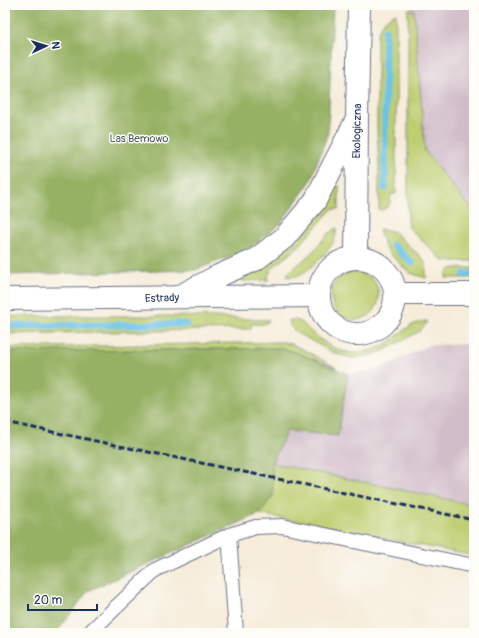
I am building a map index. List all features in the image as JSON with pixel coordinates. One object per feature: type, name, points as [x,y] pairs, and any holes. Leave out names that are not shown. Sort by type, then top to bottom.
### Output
[{"type":"main road","name":"Ekologiczna","points":[[356,258],[359,5]]},
{"type":"main road","points":[[178,297],[218,276],[255,260],[284,238],[316,201],[357,119]]},
{"type":"main road","points":[[356,258],[374,262],[385,270],[392,281],[395,294],[393,309],[385,322],[373,331],[358,335],[343,332],[330,324],[321,312],[318,296],[320,284],[327,272],[336,264],[356,258]]},
{"type":"main road","points":[[395,294],[474,294]]},
{"type":"main road","name":"Estrady","points":[[5,299],[143,299],[178,297],[318,296]]},
{"type":"lane","points":[[89,633],[155,570],[229,535],[256,527],[282,526],[474,566]]},
{"type":"lane","points":[[229,535],[236,633]]},
{"type":"shaded area","points":[[409,5],[474,5],[474,258],[410,226]]},
{"type":"shaded area","points":[[474,344],[474,505],[272,463],[287,430],[338,436],[348,374],[379,369],[429,345]]},
{"type":"green space","name":"Las Bemowo","points":[[5,5],[333,5],[328,133],[310,182],[280,224],[246,251],[195,270],[5,275]]},
{"type":"green space","points":[[408,10],[414,10],[425,151],[474,212],[474,261],[443,261],[409,228]]},
{"type":"green space","points":[[396,13],[396,194],[391,194],[389,205],[379,210],[377,36],[384,22]]},
{"type":"green space","points":[[334,186],[339,186],[339,209],[331,210],[298,247],[272,268],[268,276],[268,280],[242,280],[242,276],[277,255],[302,235],[320,211]]},
{"type":"green space","points":[[337,228],[333,242],[317,262],[301,274],[287,277],[288,273],[313,251],[328,234]]},
{"type":"green space","points":[[379,229],[393,231],[421,257],[425,262],[426,278],[410,273],[388,252]]},
{"type":"green space","points":[[455,268],[474,268],[474,278],[446,278],[448,271]]},
{"type":"green space","points":[[355,272],[364,274],[372,279],[377,287],[379,296],[377,305],[372,313],[364,318],[355,320],[346,318],[338,313],[333,305],[331,296],[333,287],[338,279],[346,274]]},
{"type":"green space","points":[[5,316],[182,316],[269,320],[264,324],[251,324],[251,329],[5,334]]},
{"type":"green space","points":[[289,320],[301,322],[310,331],[332,347],[353,353],[365,352],[377,348],[388,343],[412,325],[427,321],[420,331],[381,352],[373,355],[353,358],[336,354],[297,333],[290,326]]},
{"type":"green space","points":[[283,342],[303,350],[336,368],[283,348],[5,352],[5,348]]},
{"type":"green space","points":[[283,348],[348,374],[338,436],[287,431],[272,463],[273,496],[259,514],[88,591],[56,633],[5,633],[5,352]]},
{"type":"green space","points":[[272,463],[474,505],[474,556],[259,514],[273,496]]},
{"type":"waterway","points":[[385,30],[385,188]]},
{"type":"waterway","points":[[393,245],[412,263]]},
{"type":"waterway","points":[[464,274],[474,274]]},
{"type":"waterway","points":[[5,326],[186,324]]},
{"type":"railway","points":[[5,422],[474,520]]}]
